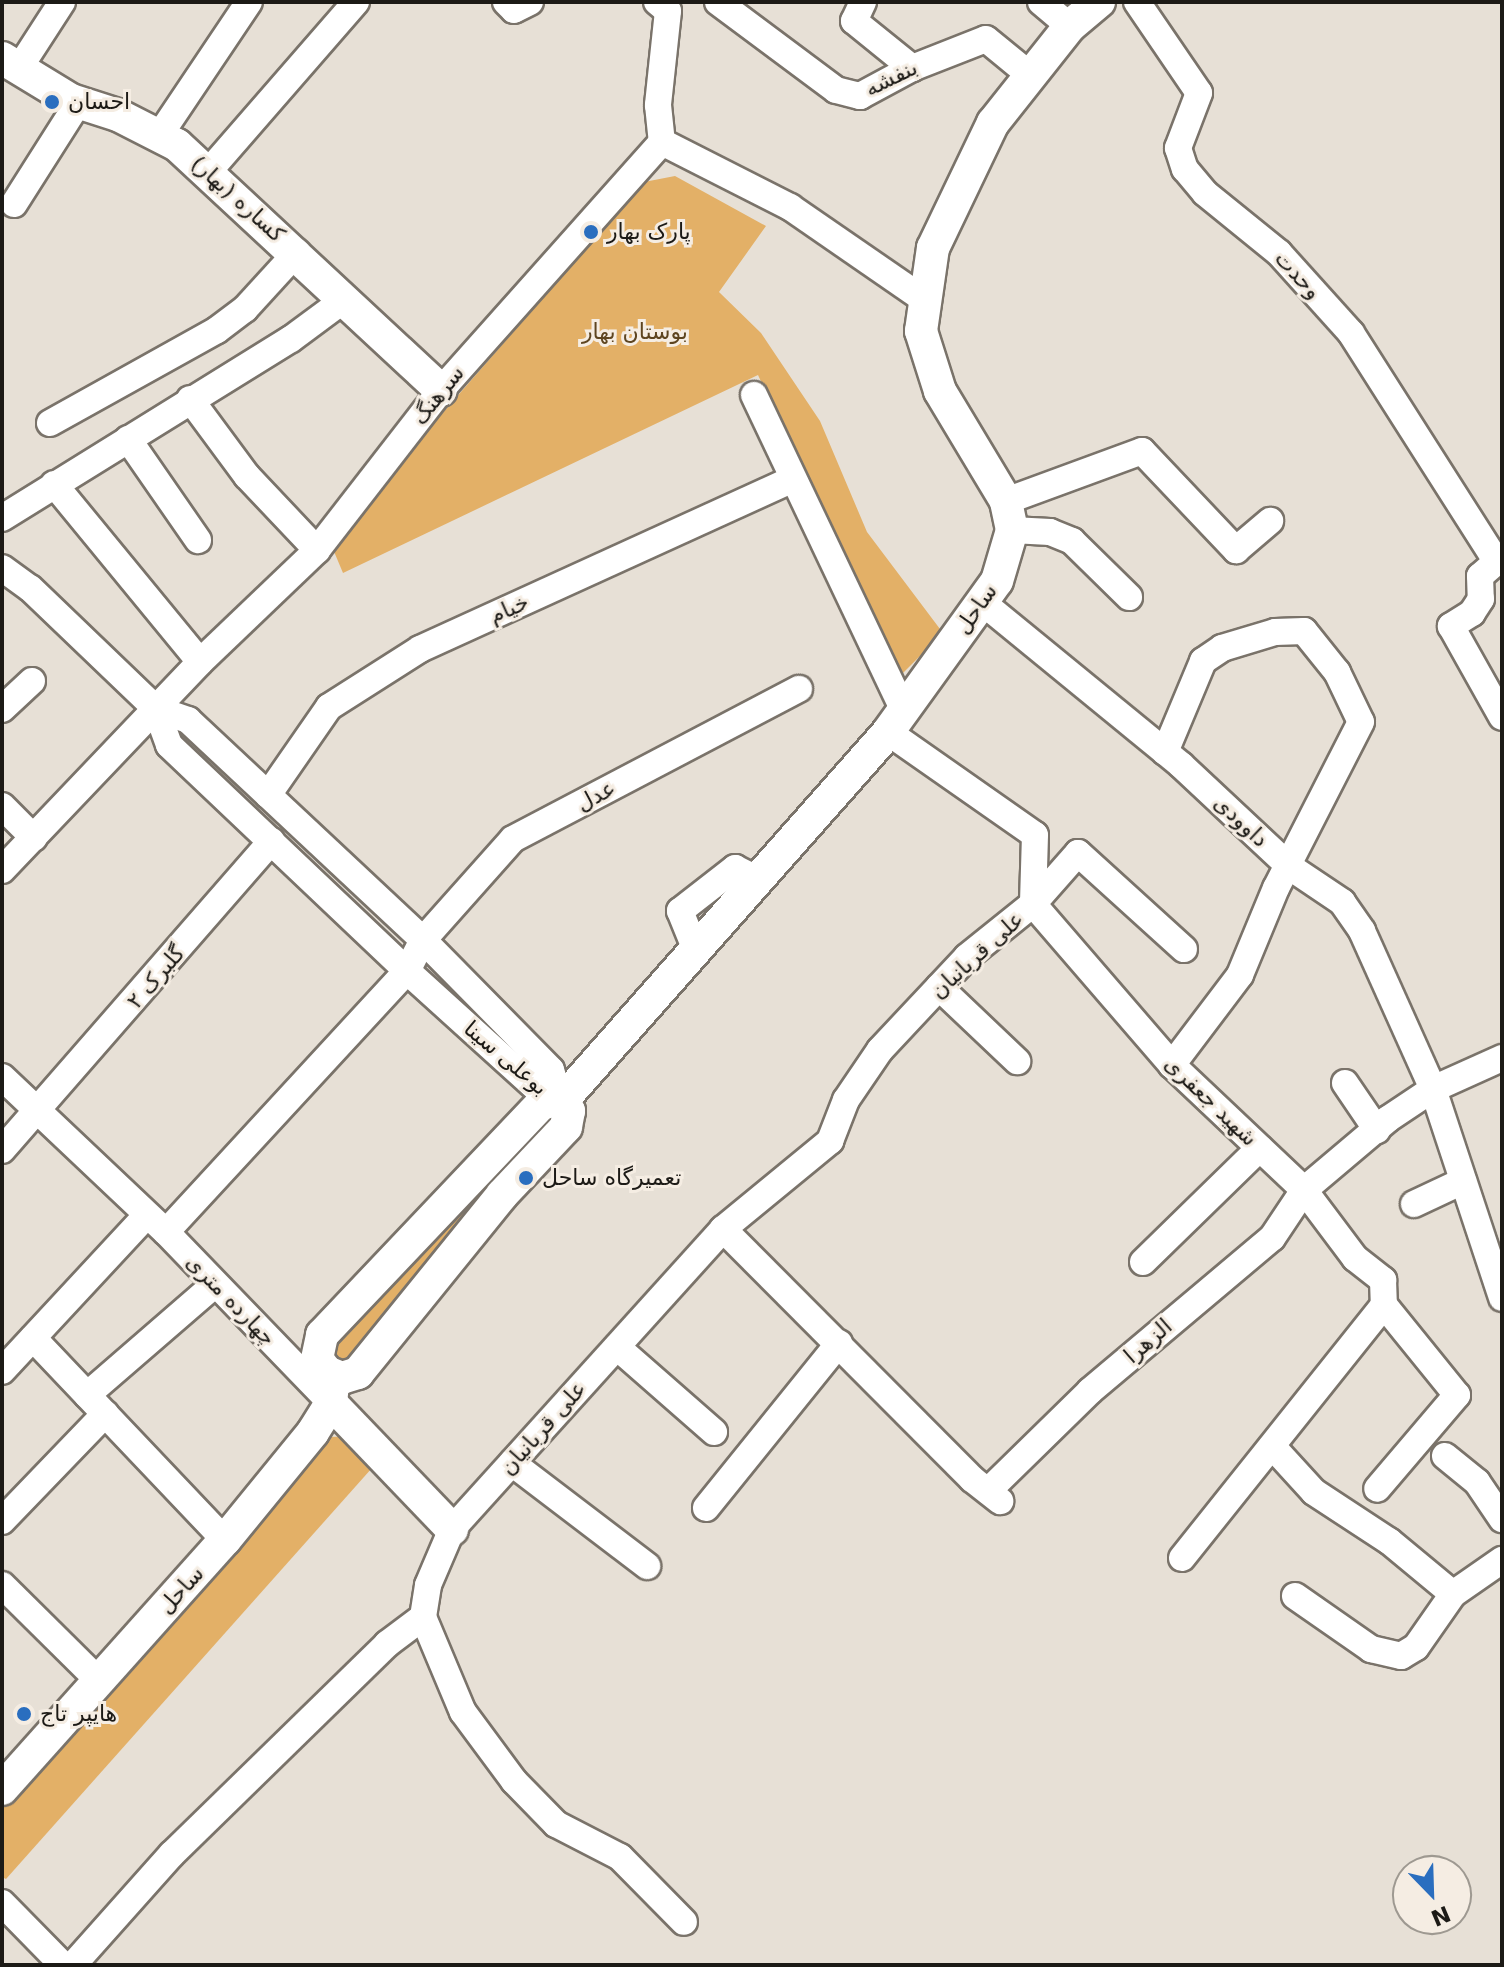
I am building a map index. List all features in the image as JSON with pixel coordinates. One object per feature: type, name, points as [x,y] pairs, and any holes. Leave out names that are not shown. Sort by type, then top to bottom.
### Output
[{"type":"street","points":[[10,64],[62,2]]},
{"type":"street","points":[[159,136],[249,2]]},
{"type":"street","points":[[209,171],[356,2]]},
{"type":"street","points":[[506,2],[514,10],[530,2]]},
{"type":"street","name":"بنفشه","points":[[718,2],[836,90],[860,96],[912,68],[986,39],[1030,75]]},
{"type":"street","points":[[863,2],[854,21],[912,68]]},
{"type":"street","points":[[1041,2],[1070,26]]},
{"type":"street","points":[[1099,2],[1070,26],[993,123],[933,248],[921,331],[940,391],[1009,516],[1072,541],[1129,597]]},
{"type":"street","name":"وحدت","points":[[1137,2],[1199,93],[1178,148],[1185,169],[1205,193],[1279,253],[1351,333],[1499,558],[1480,576],[1481,599],[1451,626],[1502,717]]},
{"type":"street","points":[[668,5],[658,105],[662,142],[790,207],[925,300]]},
{"type":"street","name":"کساره (بهار)","points":[[10,64],[78,103],[159,136],[209,171],[441,390]]},
{"type":"street","points":[[14,204],[78,103]]},
{"type":"street","name":"سرهنگ","points":[[2,870],[200,662],[317,550],[441,390],[662,142]]},
{"type":"street","points":[[50,423],[217,330],[245,309],[297,252]]},
{"type":"street","points":[[2,518],[291,339],[345,299]]},
{"type":"street","points":[[754,395],[896,722],[1035,835],[1033,904]]},
{"type":"street","points":[[190,399],[247,476],[317,550]]},
{"type":"street","points":[[128,439],[198,540]]},
{"type":"street","points":[[1009,516],[1142,451],[1236,550],[1270,521]]},
{"type":"street","name":"خیام","points":[[268,795],[329,707],[420,649],[793,479]]},
{"type":"street","points":[[54,484],[200,662]]},
{"type":"street","name":"ساحل","points":[[332,1390],[317,1359],[322,1335],[541,1104],[561,1102],[896,722],[997,581],[1009,516]]},
{"type":"street","name":"بوعلی سینا","points":[[2,568],[30,588],[156,709],[188,720],[423,940],[551,1070],[561,1102]]},
{"type":"street","name":"داوودی","points":[[982,602],[1165,752],[1290,867],[1342,902],[1362,931],[1433,1089],[1502,1298]]},
{"type":"street","points":[[1165,752],[1203,661],[1222,648],[1262,636],[1304,631],[1337,672],[1361,722],[1290,867],[1276,888],[1240,975],[1172,1065]]},
{"type":"street","points":[[2,709],[32,681]]},
{"type":"street","name":"عدل","points":[[2,1371],[33,1338],[156,1224],[407,971],[423,940],[513,839],[799,689]]},
{"type":"street","name":"بوعلی سینا","points":[[156,709],[169,745],[407,971],[537,1089],[561,1102]]},
{"type":"street","points":[[2,806],[34,838]]},
{"type":"street","name":"گلبرک ۲","points":[[2,1150],[39,1112],[272,841]]},
{"type":"street","name":"علی قربانیان","points":[[423,1617],[428,1585],[452,1529],[723,1229],[830,1141],[846,1100],[880,1050],[939,987],[1033,904],[1078,853],[1184,949]]},
{"type":"street","name":"شهید جعفری","points":[[1033,904],[1172,1065],[1304,1190],[1355,1258],[1383,1280],[1384,1305],[1457,1395],[1377,1489]]},
{"type":"street","points":[[939,987],[1017,1061]]},
{"type":"street","points":[[1304,1190],[1433,1089],[1502,1058]]},
{"type":"street","name":"چهارده متری","points":[[2,1077],[215,1284],[332,1390],[452,1529]]},
{"type":"street","points":[[1345,1083],[1377,1130]]},
{"type":"street","name":"ساحل","points":[[2,1789],[225,1540],[332,1390],[358,1373],[502,1195],[566,1127],[569,1111],[561,1102]]},
{"type":"street","points":[[1143,1262],[1260,1148]]},
{"type":"street","points":[[1414,1204],[1463,1181]]},
{"type":"street","name":"الزهرا","points":[[723,1229],[995,1497],[1090,1391],[1272,1238],[1304,1190]]},
{"type":"street","points":[[2,1521],[96,1405],[215,1284]]},
{"type":"street","points":[[1182,1558],[1384,1305]]},
{"type":"street","points":[[33,1338],[225,1540]]},
{"type":"street","points":[[706,1508],[839,1343]]},
{"type":"street","points":[[617,1347],[714,1432]]},
{"type":"street","points":[[1272,1446],[1323,1500],[1389,1541],[1453,1594]]},
{"type":"street","points":[[1445,1456],[1477,1482],[1502,1515]]},
{"type":"street","points":[[512,1463],[647,1566]]},
{"type":"street","points":[[1295,1596],[1371,1649],[1401,1656],[1416,1647],[1453,1594],[1502,1560]]},
{"type":"street","points":[[2,1585],[99,1681]]},
{"type":"street","points":[[73,1965],[172,1854],[387,1644],[423,1617],[463,1712],[514,1781],[556,1824],[620,1857],[684,1922]]},
{"type":"street","points":[[2,1903],[63,1965]]},
{"type":"green space","name":"بوستان بهار","points":[[675,176],[766,226],[719,292],[761,333],[820,421],[867,532],[943,633],[898,678],[758,375],[343,573],[330,542],[644,182]]},
{"type":"green space","points":[[540,1124],[540,1133],[353,1364],[342,1365],[332,1355],[328,1340]]},
{"type":"green space","points":[[357,1436],[380,1459],[6,1879],[2,1877],[2,1809],[329,1437]]},
{"type":"place","name":"احسان","points":[[52,102]]},
{"type":"place","name":"پارک بهار","points":[[591,232]]},
{"type":"place","name":"تعمیرگاه ساحل","points":[[526,1178]]},
{"type":"place","name":"هایپر تاج","points":[[24,1714]]}]
